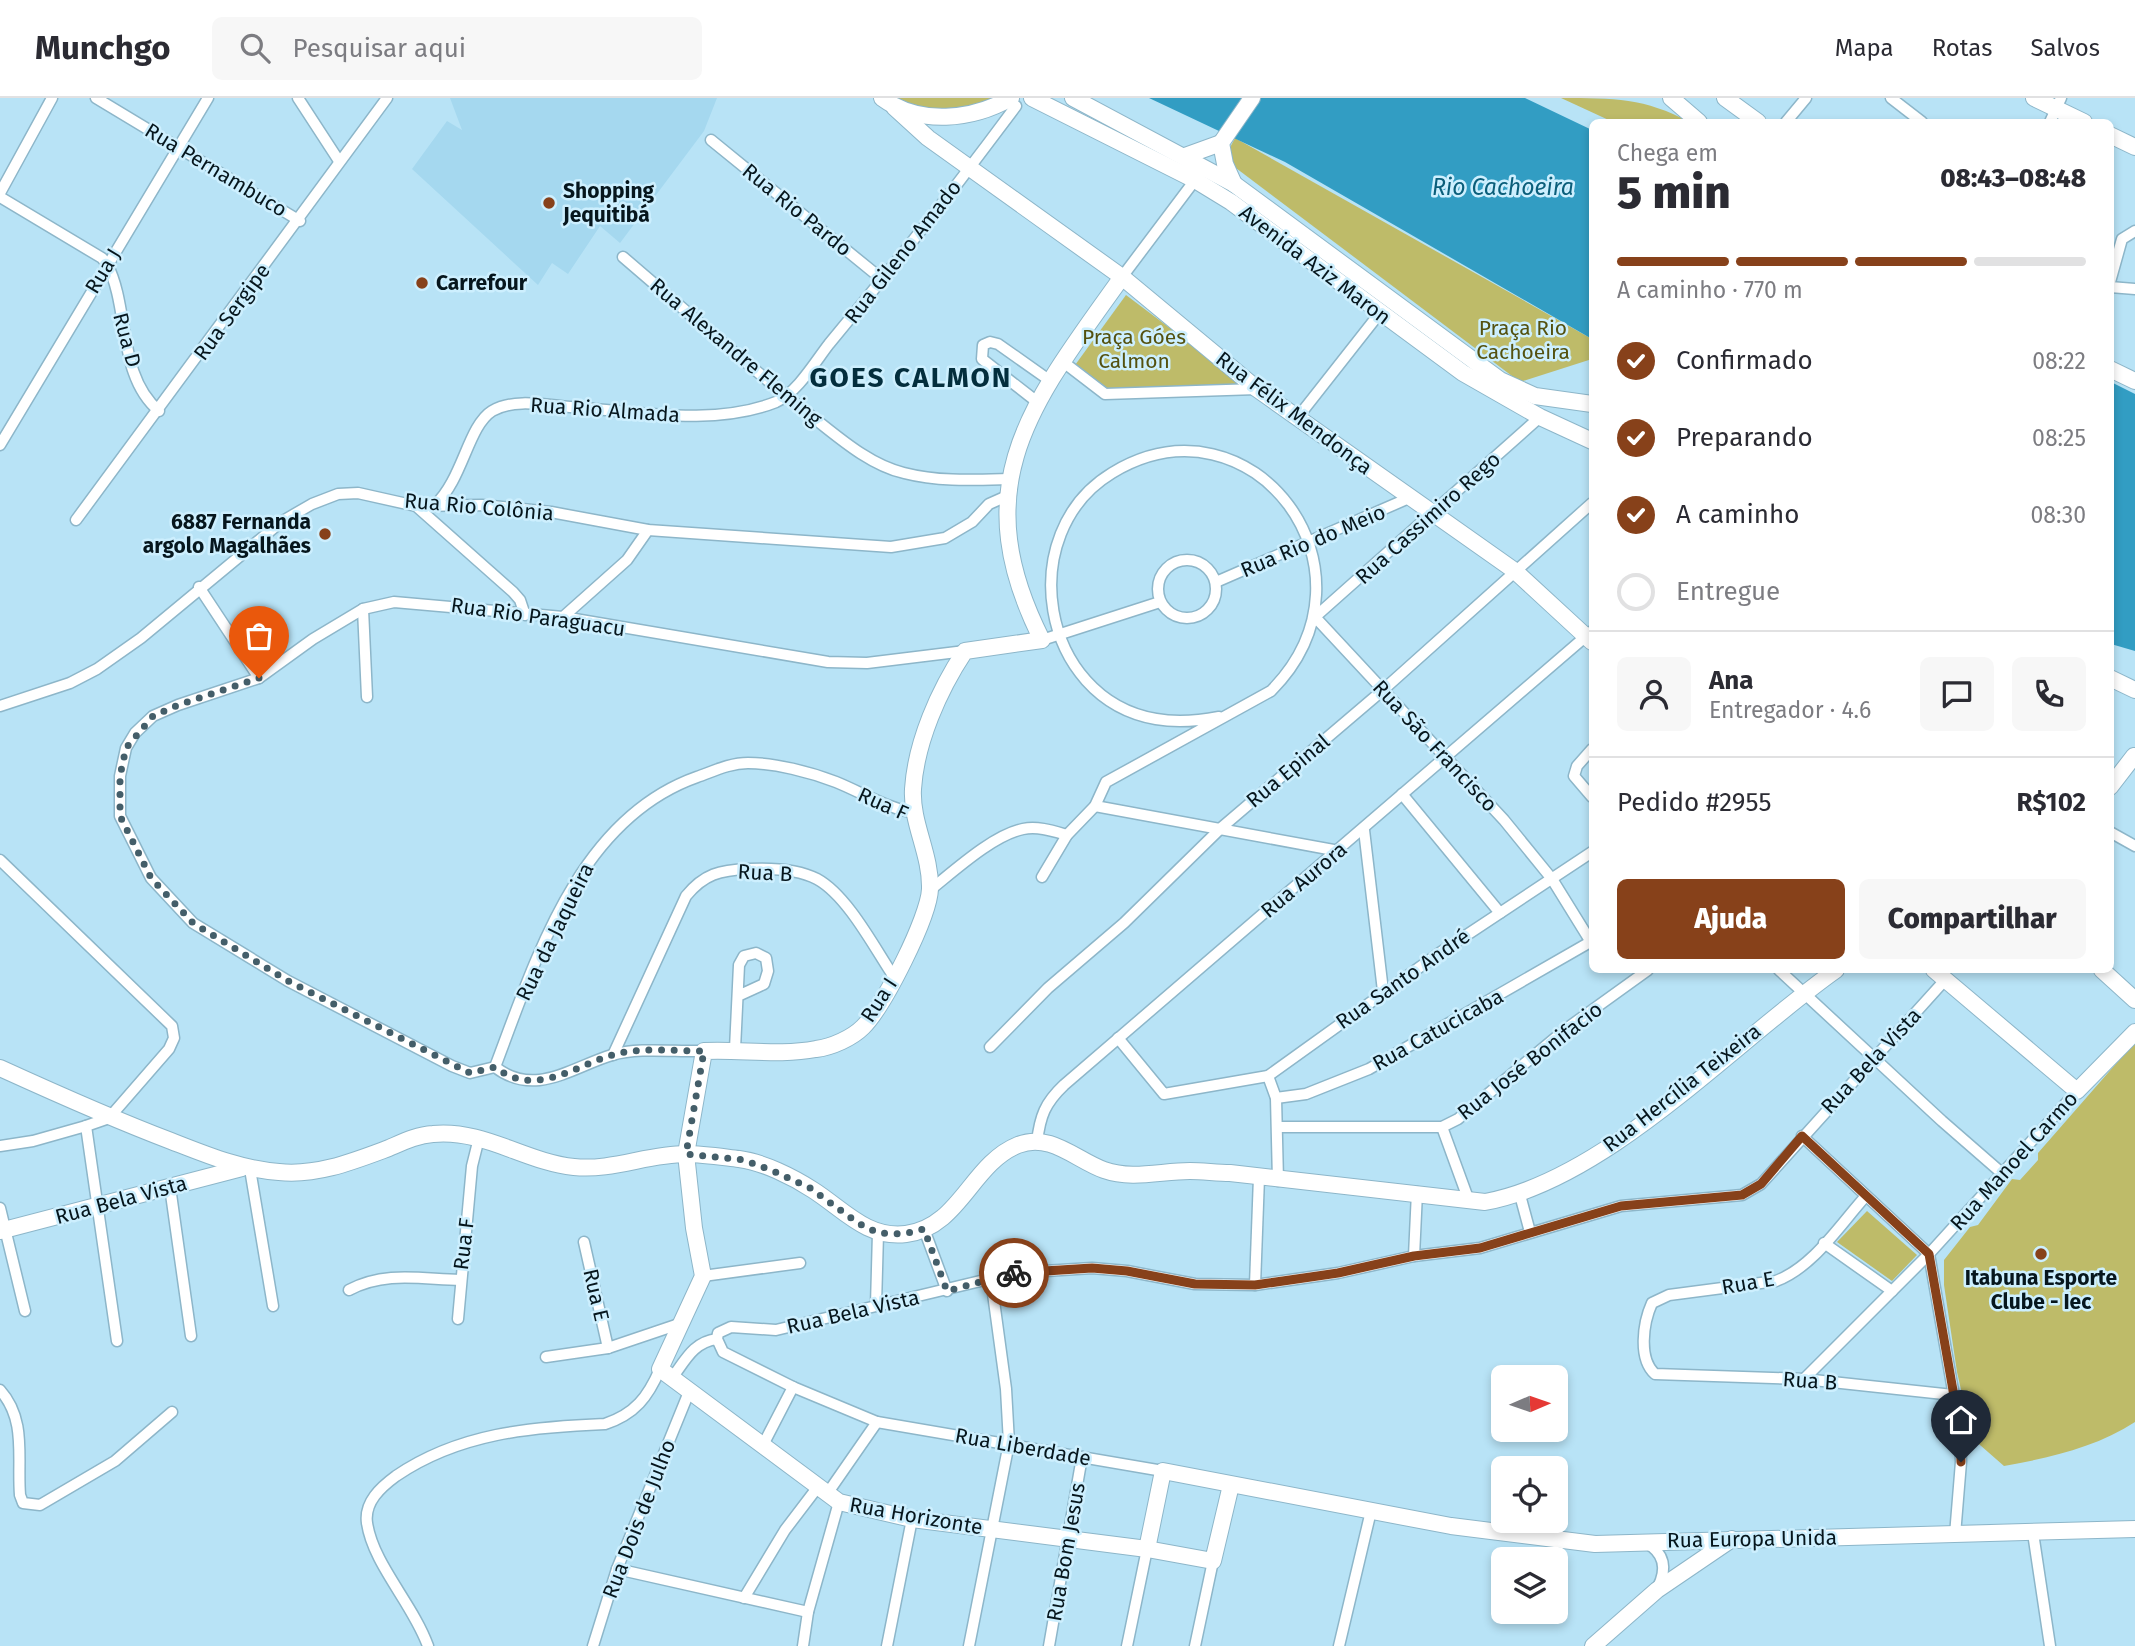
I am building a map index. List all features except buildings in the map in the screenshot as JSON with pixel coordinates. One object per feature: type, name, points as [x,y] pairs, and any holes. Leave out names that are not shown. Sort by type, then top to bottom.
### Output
[{"type":"main road","name":"Avenida Aziz Maron","points":[[1032,98],[1195,180],[1231,202],[1463,373],[1540,417],[1589,440]]},
{"type":"main road","name":"Avenida Aziz Maron","points":[[1073,98],[1234,184],[1500,380],[1535,396],[1589,404]]},
{"type":"main road","points":[[1185,156],[1222,141],[1252,98]]},
{"type":"main road","points":[[1671,98],[1696,119]]},
{"type":"main road","points":[[1725,98],[1754,119]]},
{"type":"main road","points":[[2034,98],[2077,119]]},
{"type":"main road","points":[[888,102],[950,117],[995,107],[1012,100]]},
{"type":"main road","name":"Rua Félix Mendonça","points":[[888,102],[928,138],[1122,277],[1257,389],[1516,571],[1589,634]]},
{"type":"main road","points":[[2114,137],[2135,147]]},
{"type":"main road","points":[[1222,141],[1224,164],[1234,184]]},
{"type":"main road","points":[[1050,638],[1017,584],[1009,554],[1007,496],[1010,479],[1021,437],[1036,401],[1122,277]]},
{"type":"main road","points":[[2114,371],[2135,381]]},
{"type":"main road","name":"Rua Rio Paraguacu","points":[[965,652],[1050,638]]},
{"type":"main road","points":[[914,813],[913,791],[922,745],[949,676],[965,652]]},
{"type":"main road","points":[[2114,680],[2135,690]]},
{"type":"main road","points":[[2114,769],[2134,756]]},
{"type":"main road","points":[[2114,783],[2134,756]]},
{"type":"main road","name":"Rua F","points":[[914,813],[926,853],[930,890]]},
{"type":"main road","name":"Rua I","points":[[704,1051],[815,1050],[839,1042],[862,1027],[894,977],[915,937],[930,890]]},
{"type":"main road","name":"Rua Hercília Teixeira","points":[[1037,1142],[1063,1147],[1105,1170],[1133,1175],[1190,1171],[1417,1192],[1485,1202],[1520,1195],[1592,1157],[1643,1121],[1804,992],[1832,973]]},
{"type":"main road","points":[[1945,973],[2077,1091]]},
{"type":"main road","points":[[2105,973],[2135,1000]]},
{"type":"main road","name":"Rua Manoel Carmo","points":[[2077,1091],[2135,1032]]},
{"type":"main road","points":[[666,1374],[682,1323],[703,1276],[694,1228],[686,1154],[704,1051]]},
{"type":"main road","points":[[0,1068],[109,1118],[246,1168],[282,1173],[323,1170],[423,1135],[449,1132],[480,1138],[542,1161],[574,1167],[603,1167],[686,1154],[744,1160],[773,1171],[810,1188],[858,1223],[878,1233],[904,1234],[924,1229],[965,1197],[984,1169],[1000,1156],[1019,1144],[1037,1142]]},
{"type":"main road","name":"Rua Bela Vista","points":[[3,1231],[246,1168]]},
{"type":"main road","name":"Rua Horizonte","points":[[666,1374],[827,1495],[912,1519],[1069,1542],[1147,1549],[1213,1561]]},
{"type":"main road","points":[[1147,1549],[1163,1471]]},
{"type":"main road","name":"Rua Liberdade","points":[[1163,1471],[1371,1511]]},
{"type":"main road","points":[[1213,1561],[1231,1485]]},
{"type":"main road","name":"Rua Europa Unida","points":[[1371,1511],[1532,1538],[1595,1544],[2135,1529]]},
{"type":"main road","points":[[1593,1646],[1657,1590],[1732,1539]]},
{"type":"street","points":[[52,98],[0,195],[102,258],[107,264]]},
{"type":"street","name":"Rua Pernambuco","points":[[96,98],[300,221]]},
{"type":"street","name":"Rua J","points":[[0,445],[208,98]]},
{"type":"street","points":[[298,98],[340,161]]},
{"type":"street","name":"Rua Sergipe","points":[[76,520],[300,221],[387,98]]},
{"type":"street","points":[[1788,119],[1806,98]]},
{"type":"street","points":[[1891,98],[1918,119]]},
{"type":"street","name":"Rua Gileno Amado","points":[[786,396],[883,280],[969,168],[1012,100]]},
{"type":"street","name":"Rua Rio Pardo","points":[[711,141],[883,280]]},
{"type":"street","points":[[1122,277],[1195,180]]},
{"type":"street","points":[[2114,269],[2122,239],[2135,231]]},
{"type":"street","points":[[2114,234],[2122,239]]},
{"type":"street","name":"Rua Alexandre Fleming","points":[[623,257],[786,396],[877,463],[902,473],[960,481],[1010,479]]},
{"type":"street","name":"Rua D","points":[[107,264],[137,380],[146,400],[159,411]]},
{"type":"street","points":[[2114,285],[2135,289]]},
{"type":"street","points":[[1298,418],[1379,313]]},
{"type":"street","points":[[1036,401],[982,359],[983,345],[990,342],[999,344],[1049,380]]},
{"type":"street","points":[[1062,362],[1105,394],[1257,389]]},
{"type":"street","name":"Rua Rio Almada","points":[[435,505],[447,494],[457,476],[482,420],[501,407],[542,404],[715,414],[761,406],[786,396]]},
{"type":"street","name":"Rua Cassimiro Rego","points":[[1315,617],[1540,417]]},
{"type":"street","name":"Rua Cassimiro Rego","points":[[1167,453],[1198,453],[1227,460],[1255,473],[1279,492],[1297,516],[1311,544],[1318,592],[1315,617],[1291,671],[1271,691],[1243,709],[1219,717],[1187,722],[1154,719],[1123,708],[1096,689],[1050,638],[1050,575],[1056,545],[1064,527],[1087,493],[1111,474],[1138,460],[1167,453]]},
{"type":"street","name":"Rua Rio Colônia","points":[[0,706],[70,682],[97,669],[141,638],[281,522],[312,504],[338,494],[358,494],[416,506],[551,512],[648,530],[891,547],[917,545],[945,538],[972,522],[997,499],[1007,496]]},
{"type":"street","name":"Rua Rio do Meio","points":[[1216,582],[1311,544],[1409,498]]},
{"type":"street","points":[[416,506],[513,592],[520,600],[525,615]]},
{"type":"street","name":"Rua Epinal","points":[[990,1046],[1048,988],[1124,923],[1221,828],[1383,690],[1589,506]]},
{"type":"street","points":[[563,617],[627,560],[648,530]]},
{"type":"street","points":[[1177,561],[1196,561],[1205,566],[1216,582],[1213,604],[1197,618],[1176,617],[1160,603],[1158,583],[1168,566],[1177,561]]},
{"type":"street","points":[[200,587],[259,678]]},
{"type":"street","name":"Rua Rio Paraguacu","points":[[495,1067],[470,1073],[453,1066],[288,981],[193,923],[151,878],[120,816],[120,776],[126,748],[135,733],[153,716],[259,678],[313,639],[363,609],[394,602],[426,602],[525,615],[563,617],[828,663],[878,662],[965,652]]},
{"type":"street","points":[[1050,638],[1160,603]]},
{"type":"street","points":[[363,609],[367,697]]},
{"type":"street","name":"Rua São Francisco","points":[[1315,617],[1552,878],[1589,936]]},
{"type":"street","name":"Rua Aurora","points":[[1037,1142],[1040,1114],[1049,1099],[1364,830],[1444,756],[1589,638]]},
{"type":"street","name":"Rua Cassimiro Rego","points":[[1042,877],[1067,835],[1095,806],[1106,782],[1219,717]]},
{"type":"street","points":[[1589,752],[1577,766],[1574,776],[1589,794]]},
{"type":"street","name":"Rua F","points":[[749,763],[835,782],[891,809],[914,813]]},
{"type":"street","name":"Rua da Jaqueira","points":[[495,1067],[528,980],[580,873],[613,830],[645,803],[675,785],[730,765],[749,763]]},
{"type":"street","points":[[1402,794],[1500,913]]},
{"type":"street","points":[[1095,806],[1339,851]]},
{"type":"street","points":[[930,890],[1003,838],[1023,829],[1041,828],[1067,835]]},
{"type":"street","points":[[1364,830],[1383,991]]},
{"type":"street","points":[[2114,834],[2135,846]]},
{"type":"street","name":"Rua Santo André","points":[[1118,1038],[1164,1094],[1268,1076],[1383,991],[1589,854]]},
{"type":"street","points":[[0,860],[173,1026],[174,1038],[169,1049],[109,1118],[33,1142],[0,1146]]},
{"type":"street","name":"Rua B","points":[[613,1055],[686,896],[698,881],[711,873],[760,869],[797,873],[818,879],[855,918],[894,977]]},
{"type":"street","name":"Rua Catucicaba","points":[[1276,1098],[1306,1094],[1369,1069],[1589,943]]},
{"type":"street","name":"Rua José Bonifacio","points":[[1278,1127],[1442,1127],[1458,1119],[1566,1029],[1644,973]]},
{"type":"street","points":[[1782,973],[2004,1175]]},
{"type":"street","name":"Rua Bela Vista","points":[[716,1339],[723,1328],[776,1330],[1014,1273],[1092,1268],[1127,1271],[1195,1284],[1255,1285],[1338,1273],[1414,1256],[1480,1248],[1638,1203],[1742,1195],[1761,1184],[1945,973]]},
{"type":"street","points":[[735,1049],[740,995]]},
{"type":"street","points":[[495,1067],[521,1081],[539,1081],[572,1073],[613,1055],[704,1051]]},
{"type":"street","points":[[1268,1076],[1276,1098],[1278,1181]]},
{"type":"street","name":"Rua Manoel Carmo","points":[[1804,1379],[2004,1175],[2077,1091]]},
{"type":"street","points":[[86,1126],[117,1340]]},
{"type":"street","points":[[1442,1127],[1469,1201]]},
{"type":"street","points":[[1802,1136],[1929,1254],[1960,1430],[1961,1462],[1955,1535]]},
{"type":"street","name":"Rua F","points":[[349,1290],[370,1279],[386,1277],[460,1280],[472,1166],[480,1138]]},
{"type":"street","points":[[246,1168],[273,1306]]},
{"type":"street","points":[[1255,1285],[1259,1177]]},
{"type":"street","points":[[170,1187],[191,1336]]},
{"type":"street","points":[[1414,1256],[1417,1192]]},
{"type":"street","points":[[1520,1195],[1530,1232]]},
{"type":"street","name":"Rua E","points":[[1666,1375],[1655,1374],[1644,1359],[1648,1312],[1652,1303],[1669,1295],[1789,1276],[1824,1243],[1865,1197]]},
{"type":"street","points":[[0,1208],[3,1231],[25,1311]]},
{"type":"street","points":[[924,1229],[947,1291]]},
{"type":"street","points":[[876,1304],[878,1233]]},
{"type":"street","name":"Rua E","points":[[584,1242],[608,1348]]},
{"type":"street","points":[[1824,1243],[1892,1291]]},
{"type":"street","points":[[703,1276],[800,1263]]},
{"type":"street","points":[[969,1646],[1009,1443],[1006,1389],[991,1279]]},
{"type":"street","points":[[458,1319],[460,1280]]},
{"type":"street","points":[[546,1357],[608,1348],[682,1323]]},
{"type":"street","points":[[428,1646],[419,1621],[371,1541],[366,1519],[370,1503],[380,1488],[425,1459],[484,1436],[606,1424],[622,1418],[634,1411],[666,1374],[694,1348],[705,1340],[716,1339]]},
{"type":"street","name":"Rua Liberdade","points":[[716,1339],[723,1352],[793,1387],[877,1422],[1163,1471]]},
{"type":"street","name":"Rua B","points":[[1666,1375],[1804,1379],[1953,1395]]},
{"type":"street","points":[[763,1445],[793,1387]]},
{"type":"street","points":[[0,1390],[13,1408],[17,1420],[20,1495],[23,1503],[30,1506],[40,1505],[115,1461],[172,1412]]},
{"type":"street","name":"Rua Dois de Julho","points":[[593,1646],[617,1569],[689,1392]]},
{"type":"street","points":[[744,1598],[785,1530],[827,1495],[877,1422]]},
{"type":"street","name":"Rua Bom Jesus","points":[[1049,1646],[1082,1458]]},
{"type":"street","points":[[803,1646],[827,1495]]},
{"type":"street","points":[[1339,1646],[1371,1511]]},
{"type":"street","points":[[887,1646],[912,1519]]},
{"type":"street","points":[[2033,1533],[2050,1646]]},
{"type":"street","points":[[1644,1541],[1656,1548],[1662,1556],[1665,1573],[1657,1590]]},
{"type":"street","points":[[1127,1646],[1147,1549]]},
{"type":"street","points":[[1195,1646],[1213,1561]]},
{"type":"street","points":[[617,1569],[808,1612]]},
{"type":"shaded area","name":"Shopping Jequitibá","points":[[450,98],[717,98],[704,131],[620,243],[600,226],[568,274],[552,263],[538,285],[412,169],[447,121],[462,130]]},
{"type":"green space","points":[[886,98],[998,98],[969,108],[942,111],[915,107]]},
{"type":"green space","points":[[1561,98],[1628,101],[1658,108],[1683,119],[1606,119]]},
{"type":"green space","name":"Praça Rio Cachoeira","points":[[1235,138],[1589,337],[1589,360],[1520,382],[1224,159]]},
{"type":"green space","name":"Praça Góes Calmon","points":[[1126,295],[1244,384],[1094,389],[1070,372]]},
{"type":"green space","name":"Itabuna Esporte Clube - Iec","points":[[2135,1042],[2135,1422],[2105,1438],[2072,1450],[2004,1466],[1972,1438],[1957,1372],[1944,1285],[1944,1260],[1970,1227],[1978,1225],[2012,1179],[2020,1180],[2038,1160],[2038,1153]]},
{"type":"green space","points":[[1867,1211],[1917,1255],[1892,1281],[1837,1242]]},
{"type":"water","name":"Rio Cachoeira","points":[[1149,98],[1525,98],[1589,129],[1589,337],[1285,162]]},
{"type":"water","points":[[2114,384],[2135,394],[2135,651],[2114,645]]},
{"type":"way so far","points":[[259,678],[153,716],[135,733],[126,748],[120,776],[120,816],[151,878],[193,923],[288,981],[470,1073],[495,1067],[521,1081],[539,1081],[572,1073],[613,1055],[704,1051],[686,1154],[744,1160],[773,1171],[810,1188],[858,1223],[878,1233],[904,1234],[924,1229],[947,1291],[1014,1273]]},
{"type":"place","name":"Shopping Jequitibá","points":[[549,203]]},
{"type":"place","name":"Carrefour","points":[[422,283]]},
{"type":"place","name":"6887 Fernanda argolo Magalhães","points":[[325,534]]},
{"type":"place","name":"Itabuna Esporte Clube - Iec","points":[[2041,1254]]},
{"type":"district","name":"GOES CALMON","points":[[911,377]]},
{"type":"route","points":[[1014,1273],[1092,1268],[1127,1271],[1195,1284],[1255,1285],[1338,1273],[1414,1256],[1480,1248],[1621,1206],[1742,1195],[1761,1184],[1802,1136],[1929,1254],[1960,1430],[1961,1462]]}]
